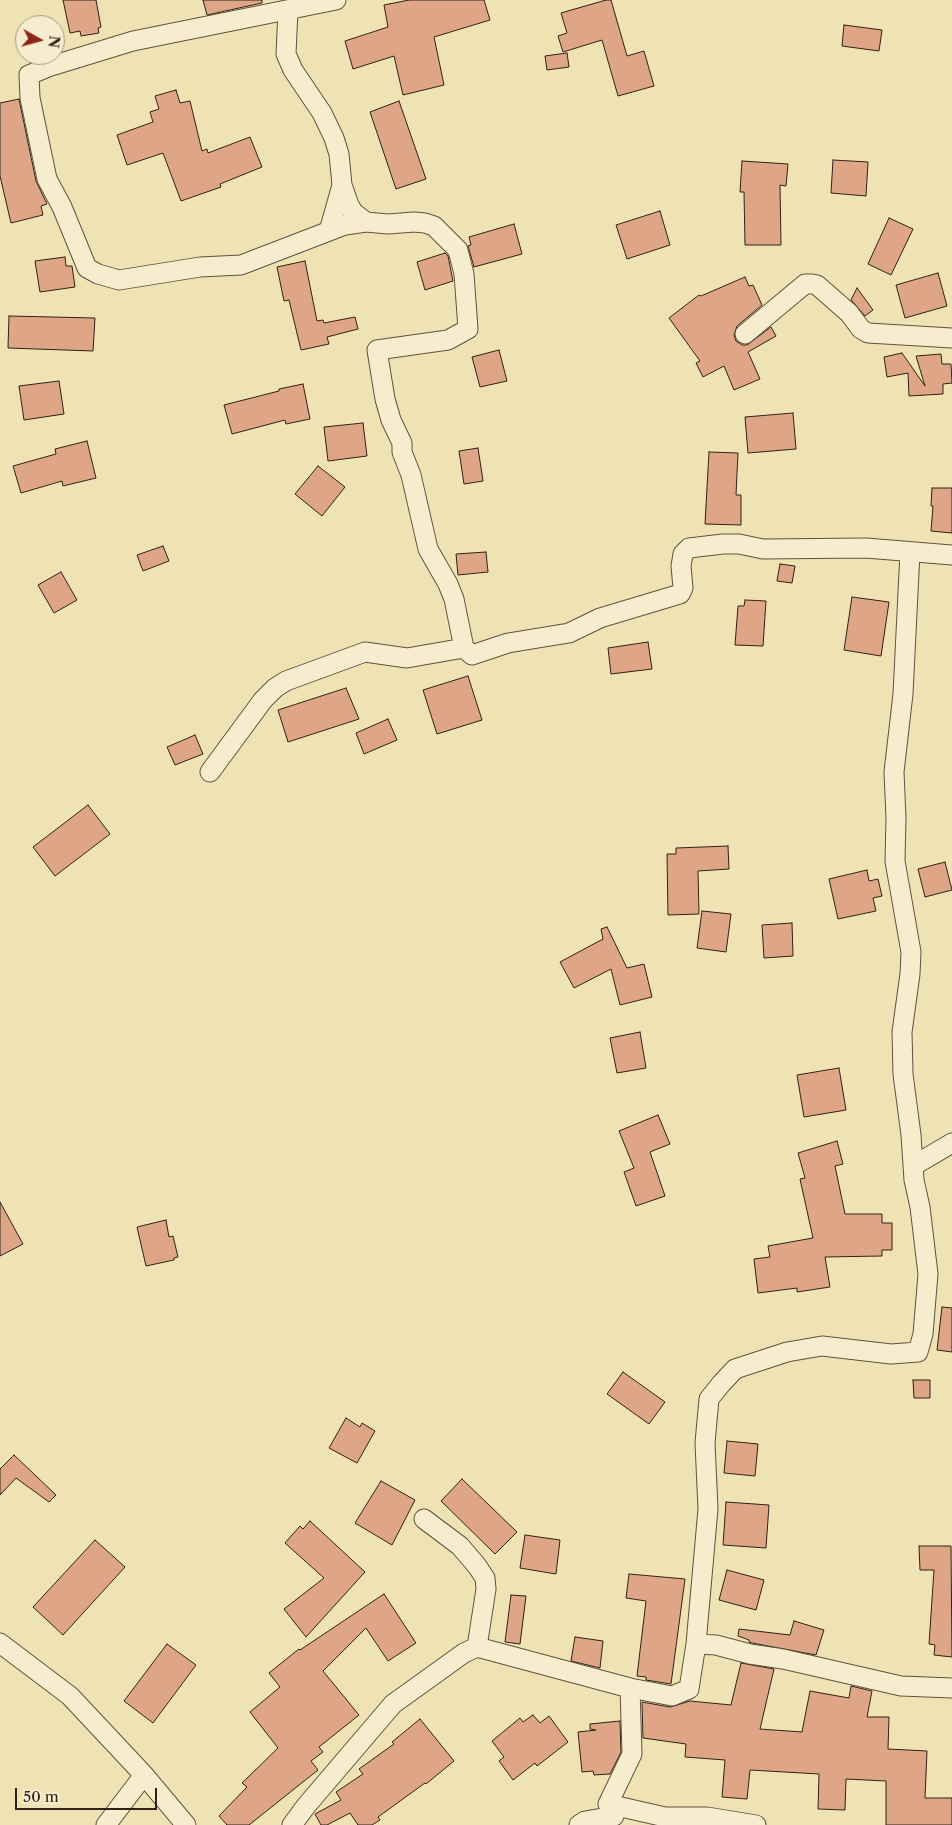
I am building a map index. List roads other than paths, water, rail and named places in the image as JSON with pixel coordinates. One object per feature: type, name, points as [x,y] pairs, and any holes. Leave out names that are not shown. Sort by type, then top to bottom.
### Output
[{"type":"street","points":[[336,0],[133,42],[48,67],[29,75],[30,98],[47,179],[62,207],[87,268],[98,274],[119,280],[200,267],[241,265],[345,225],[366,222],[388,224],[414,222],[434,226],[458,250],[464,274],[468,329],[448,340],[377,350],[385,399],[391,420],[402,443],[402,452],[411,475],[428,549],[448,584],[454,599],[464,648],[472,655],[508,643],[569,633],[600,618],[680,594],[683,588],[681,566],[683,554],[689,548],[739,544],[763,549],[866,548],[952,556]]},
{"type":"street","points":[[288,10],[286,54],[293,70],[322,113],[334,138],[339,154],[342,185],[353,212],[366,222]]},
{"type":"street","points":[[329,231],[342,185]]},
{"type":"street","points":[[745,334],[805,284],[812,284],[817,285],[849,313],[861,329],[868,332],[952,338]]},
{"type":"street","points":[[292,1825],[306,1806],[394,1704],[464,1653],[477,1647],[630,1688],[672,1696],[690,1689],[708,1509],[705,1443],[709,1399],[736,1369],[788,1352],[822,1346],[891,1354],[918,1352],[923,1334],[928,1274],[903,1074],[902,1032],[911,952],[895,861],[894,772],[903,694],[910,552]]},
{"type":"street","points":[[210,772],[263,700],[274,688],[286,681],[366,652],[407,658],[464,648]]},
{"type":"street","points":[[913,1166],[952,1143]]},
{"type":"street","points":[[424,1519],[460,1546],[478,1566],[485,1578],[486,1589],[477,1647]]},
{"type":"street","points":[[0,1643],[70,1696],[144,1775],[186,1825]]},
{"type":"street","points":[[696,1644],[716,1645],[901,1686],[952,1688]]},
{"type":"street","points":[[608,1804],[632,1754],[630,1688]]},
{"type":"street","points":[[106,1825],[144,1775]]},
{"type":"street","points":[[579,1825],[585,1821],[614,1816],[608,1804]]},
{"type":"street","points":[[608,1804],[665,1817],[707,1817],[756,1825]]}]
